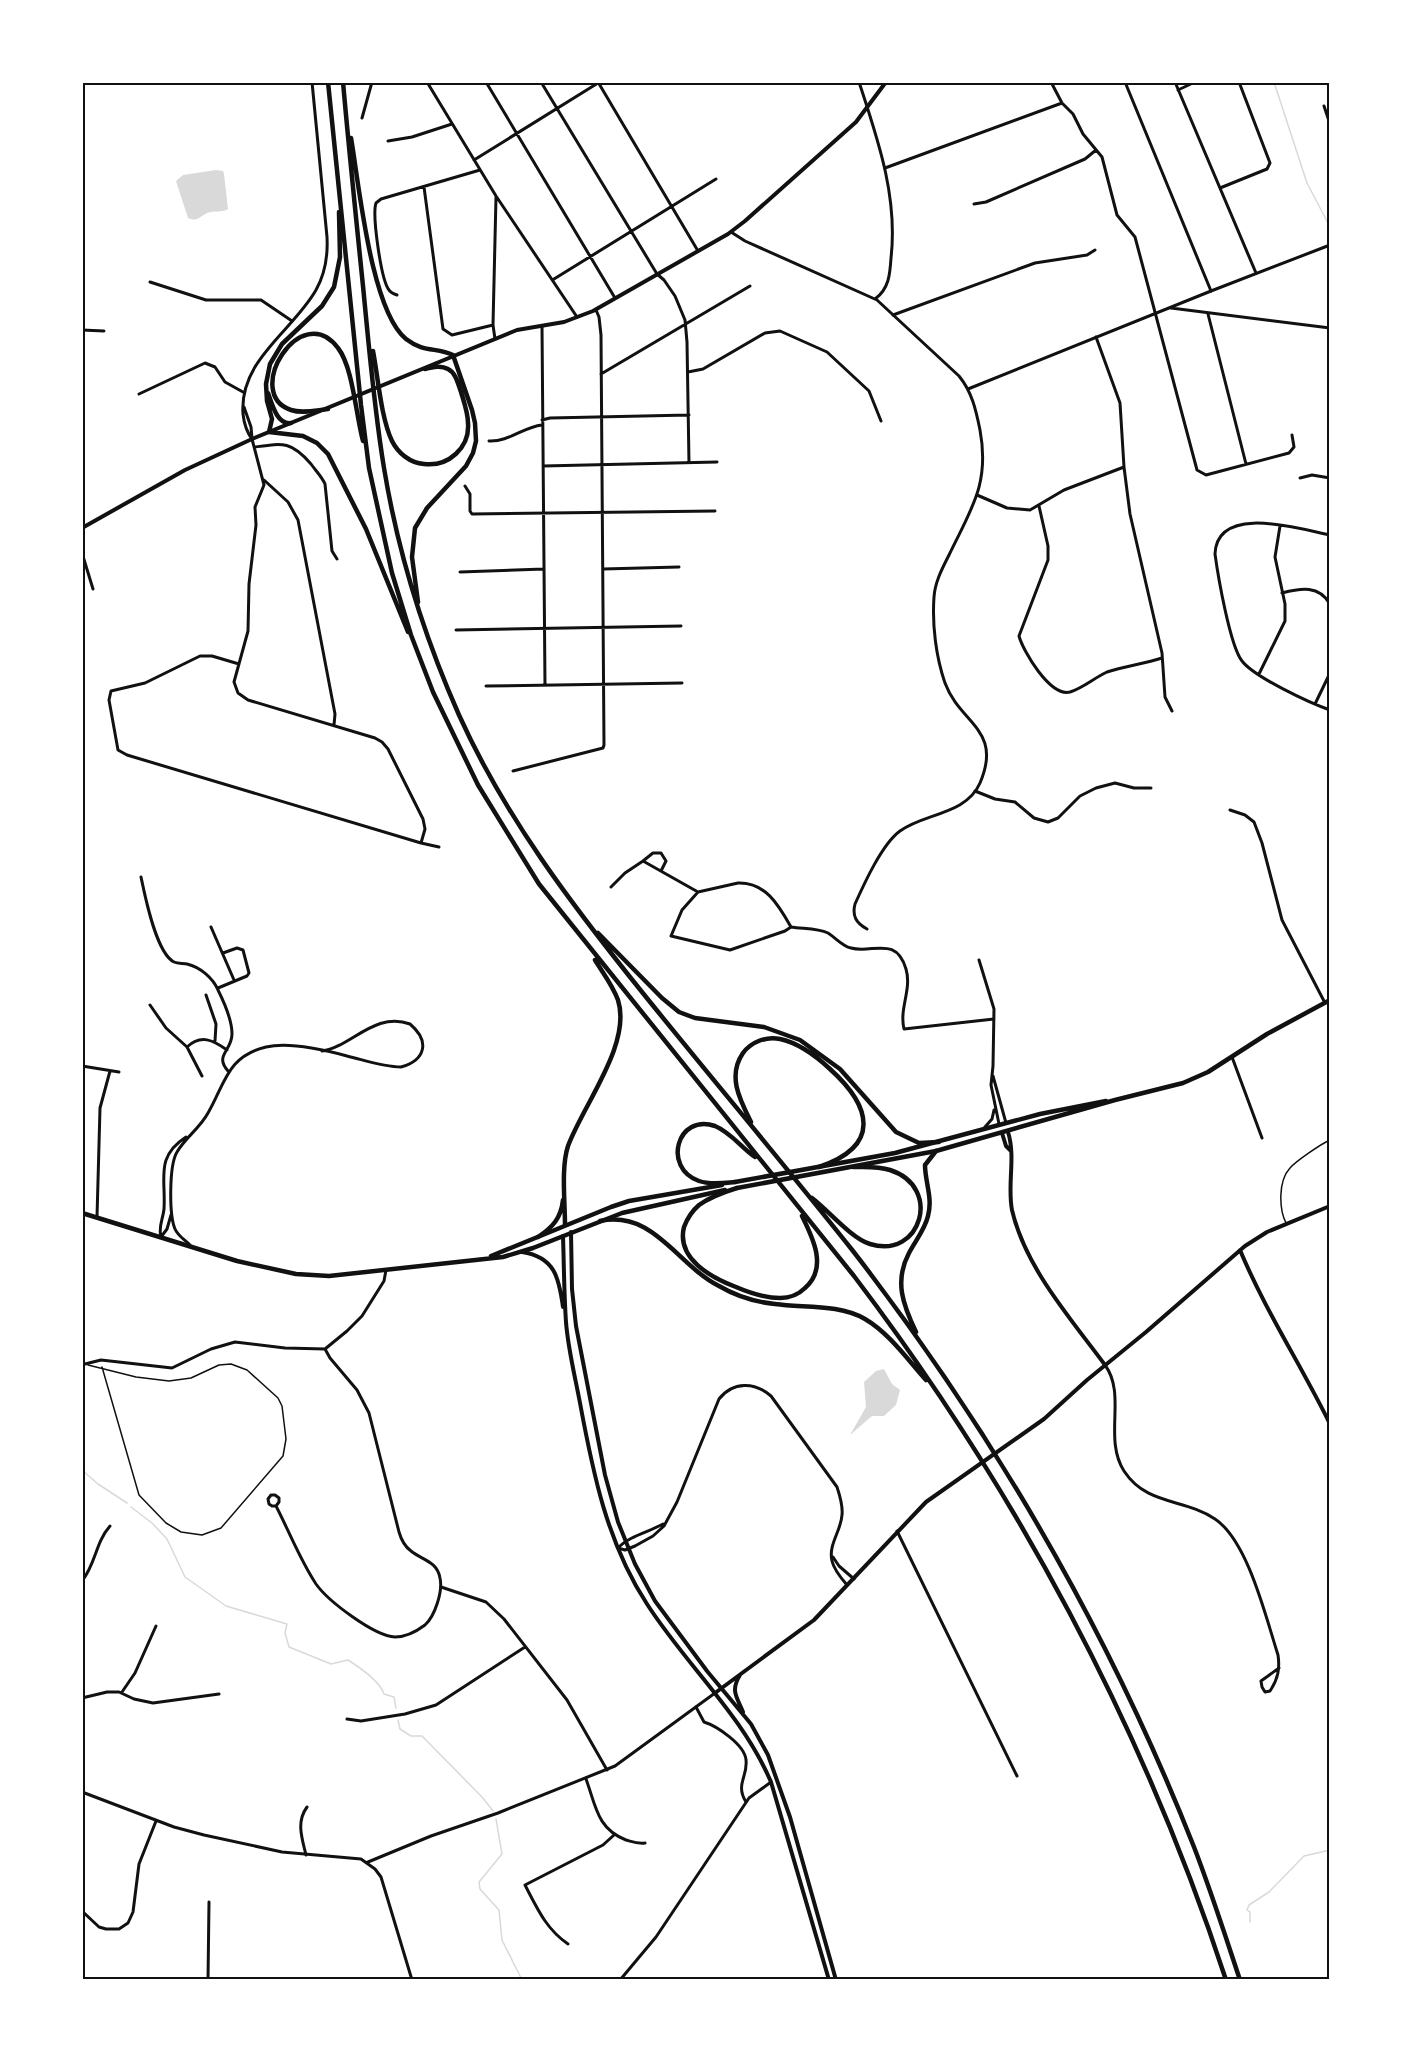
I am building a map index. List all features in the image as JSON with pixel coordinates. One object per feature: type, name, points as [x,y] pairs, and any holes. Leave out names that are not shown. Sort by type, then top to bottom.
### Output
[{"type":"main road","points":[[328,82],[368,458],[386,551],[420,659]]},
{"type":"main road","points":[[343,82],[375,405],[384,468],[393,515],[421,620],[449,692],[488,773],[538,856],[587,923],[851,1249],[921,1343],[1001,1464],[1076,1593],[1151,1745],[1195,1850],[1240,1980]]},
{"type":"main road","points":[[82,528],[180,473],[252,439],[517,330],[564,322],[596,309],[731,232],[836,141],[867,109],[886,82]]},
{"type":"main road","points":[[344,96],[368,241],[388,314],[395,327],[410,341],[424,348],[449,353],[455,357],[474,418],[476,441],[473,453],[466,466],[427,508],[414,531],[412,563],[421,620]]},
{"type":"main road","points":[[269,432],[272,419],[266,396],[266,384],[270,364],[276,351],[325,302],[335,285],[340,257],[339,184]]},
{"type":"main road","points":[[367,322],[391,439],[405,457],[429,465],[442,463],[454,456],[463,445],[468,429],[467,415],[453,372],[446,368],[425,369]]},
{"type":"main road","points":[[328,409],[294,411],[278,399],[273,384],[274,370],[279,357],[297,339],[308,335],[329,339],[344,359],[368,458]]},
{"type":"main road","points":[[266,384],[280,420],[291,423]]},
{"type":"main road","points":[[269,432],[309,438],[330,456],[363,522],[399,613],[446,720],[491,808],[539,884],[580,938],[854,1276],[900,1337],[989,1472],[1080,1632],[1126,1727],[1173,1835],[1226,1980]]},
{"type":"main road","points":[[587,923],[666,1002],[679,1012],[695,1018],[764,1027],[800,1040],[840,1069],[896,1132],[919,1143],[939,1142]]},
{"type":"main road","points":[[566,1322],[563,1235],[568,1146],[615,1048],[621,1022],[620,1007],[615,993],[580,938]]},
{"type":"main road","points":[[82,1213],[237,1262],[296,1274],[337,1276],[503,1257],[643,1207],[936,1151],[1192,1080],[1267,1034],[1327,1001]]},
{"type":"main road","points":[[754,1130],[737,1093],[738,1063],[750,1046],[764,1039],[778,1038],[792,1043],[817,1058],[837,1075],[855,1096],[864,1116],[862,1135],[854,1147],[843,1156],[819,1167]]},
{"type":"main road","points":[[488,1257],[594,1212],[630,1201],[895,1153],[1040,1114],[1129,1096]]},
{"type":"main road","points":[[735,1182],[706,1183],[688,1175],[677,1155],[678,1143],[683,1134],[698,1125],[714,1126],[726,1132],[760,1161]]},
{"type":"main road","points":[[1003,1125],[1011,1144],[1012,1208],[1028,1255],[1105,1365]]},
{"type":"main road","points":[[921,1343],[903,1305],[900,1281],[904,1263],[928,1216],[930,1201],[925,1165],[936,1151]]},
{"type":"main road","points":[[806,1194],[853,1235],[865,1242],[888,1246],[906,1238],[914,1230],[921,1213],[920,1199],[913,1185],[900,1174],[890,1170],[853,1167]]},
{"type":"main road","points":[[538,1237],[549,1229],[560,1214],[566,1177]]},
{"type":"main road","points":[[737,1188],[708,1199],[696,1208],[686,1223],[683,1239],[689,1257],[701,1268],[720,1280],[747,1291],[785,1298],[802,1290],[813,1279],[817,1262],[816,1248],[797,1206]]},
{"type":"main road","points":[[715,1693],[814,1620],[935,1494],[1037,1425],[1240,1250],[1256,1239],[1329,1206]]},
{"type":"main road","points":[[600,1221],[622,1219],[640,1224],[660,1238],[702,1276],[739,1296],[775,1304],[842,1310],[862,1317],[879,1329],[941,1398]]},
{"type":"main road","points":[[565,1225],[572,1232],[572,1289],[576,1326],[607,1484],[625,1541],[644,1583],[662,1611],[720,1688],[745,1715]]},
{"type":"main road","points":[[1240,1250],[1260,1294],[1304,1373],[1329,1424]]},
{"type":"main road","points":[[521,1252],[540,1257],[553,1268],[559,1283],[592,1464],[602,1506],[618,1548],[654,1615],[751,1742],[771,1782],[829,1980]]},
{"type":"main road","points":[[744,1671],[734,1690],[737,1702],[759,1737],[777,1779],[836,1980]]},
{"type":"main road","points":[[771,1782],[777,1779]]},
{"type":"street","points":[[312,82],[327,256],[317,289],[264,354],[243,392],[245,424],[255,447],[264,487],[255,507],[256,525],[248,591],[248,626],[235,685],[243,698],[375,738],[385,745],[423,819],[425,829],[421,843]]},
{"type":"street","points":[[362,118],[372,82]]},
{"type":"street","points":[[427,82],[496,196],[577,317]]},
{"type":"street","points":[[486,82],[615,298]]},
{"type":"street","points":[[541,82],[657,274],[675,296],[685,323],[689,463]]},
{"type":"street","points":[[859,82],[885,168],[893,216],[887,283],[883,292],[875,299]]},
{"type":"street","points":[[1051,82],[1062,103],[1073,114],[1083,134],[1103,158],[1117,216],[1136,237],[1197,470],[1206,475],[1291,452],[1294,446],[1292,435]]},
{"type":"street","points":[[1125,82],[1211,291]]},
{"type":"street","points":[[1175,82],[1256,273]]},
{"type":"street","points":[[1178,90],[1195,82]]},
{"type":"street","points":[[1220,188],[1267,169],[1270,163],[1239,82]]},
{"type":"street","points":[[474,160],[598,83],[698,251]]},
{"type":"street","points":[[885,168],[1062,103]]},
{"type":"street","points":[[1324,106],[1329,123]]},
{"type":"street","points":[[388,141],[452,124]]},
{"type":"street","points":[[974,204],[986,202],[1085,159],[1096,150]]},
{"type":"street","points":[[397,295],[390,292],[387,286],[375,225],[375,206],[381,199],[480,170]]},
{"type":"street","points":[[553,279],[716,178]]},
{"type":"street","points":[[424,187],[443,329],[452,336],[493,325]]},
{"type":"street","points":[[495,339],[493,325],[496,196]]},
{"type":"street","points":[[731,232],[745,241],[875,299],[959,376],[968,388],[975,405],[983,448],[984,470],[977,495],[939,575],[934,605],[936,644],[945,684],[956,703],[984,739],[987,756],[982,777],[975,790],[952,808],[906,826],[889,841],[855,904],[855,919],[867,929]]},
{"type":"street","points":[[968,388],[1329,245]]},
{"type":"street","points":[[893,315],[1035,263],[1085,255],[1095,250]]},
{"type":"street","points":[[150,282],[207,300],[261,300],[292,321]]},
{"type":"street","points":[[601,374],[750,286]]},
{"type":"street","points":[[1169,308],[1329,328]]},
{"type":"street","points":[[513,771],[601,748],[604,745],[601,374],[600,321],[596,309]]},
{"type":"street","points":[[1209,314],[1246,464]]},
{"type":"street","points":[[542,326],[545,685]]},
{"type":"street","points":[[82,330],[105,331]]},
{"type":"street","points":[[688,372],[703,369],[769,332],[785,333],[827,352],[862,384],[869,391],[880,421]]},
{"type":"street","points":[[1096,337],[1120,403],[1130,514],[1162,658],[1165,697],[1172,711]]},
{"type":"street","points":[[139,394],[204,363],[215,367],[225,382],[243,392]]},
{"type":"street","points":[[542,420],[689,415]]},
{"type":"street","points":[[489,441],[501,441],[542,425]]},
{"type":"street","points":[[255,447],[280,444],[292,447],[300,452],[320,476],[325,484],[332,551],[337,559]]},
{"type":"street","points":[[543,466],[717,462]]},
{"type":"street","points":[[977,495],[1015,510],[1030,510],[1064,490],[1124,467]]},
{"type":"street","points":[[1300,478],[1312,475],[1329,478]]},
{"type":"street","points":[[264,480],[288,502],[298,520],[334,714],[333,725]]},
{"type":"street","points":[[465,486],[470,493],[471,513],[715,511]]},
{"type":"street","points":[[1039,506],[1048,546],[1048,560],[1019,636],[1025,651],[1037,669],[1054,688],[1064,693],[1080,688],[1107,673],[1162,658]]},
{"type":"street","points":[[1329,535],[1254,522],[1239,526],[1222,535],[1215,548],[1237,652],[1244,663],[1259,674],[1329,710]]},
{"type":"street","points":[[1259,674],[1284,625],[1286,609],[1275,557],[1280,526]]},
{"type":"street","points":[[82,553],[93,589]]},
{"type":"street","points":[[603,569],[679,567]]},
{"type":"street","points":[[460,572],[544,569]]},
{"type":"street","points":[[1282,593],[1301,589],[1312,590],[1322,594],[1329,604]]},
{"type":"street","points":[[456,630],[681,626]]},
{"type":"street","points":[[239,663],[212,656],[200,656],[145,683],[116,688],[110,692],[109,700],[117,749],[127,755],[439,847]]},
{"type":"street","points":[[1315,704],[1329,673]]},
{"type":"street","points":[[486,686],[682,683]]},
{"type":"street","points":[[975,790],[995,799],[1015,802],[1034,818],[1048,822],[1058,818],[1080,796],[1096,788],[1115,783],[1134,788],[1151,788]]},
{"type":"street","points":[[1230,810],[1254,822],[1262,843],[1280,915],[1327,1001]]},
{"type":"street","points":[[611,887],[625,873],[653,853],[661,853],[666,861],[661,871]]},
{"type":"street","points":[[643,861],[698,891],[738,883],[757,886],[773,898],[791,927]]},
{"type":"street","points":[[141,877],[154,929],[166,953],[174,962],[189,964],[200,970],[218,988],[232,1030],[231,1042],[222,1061],[228,1071]]},
{"type":"street","points":[[698,891],[677,918],[671,936],[730,950],[791,927],[825,932],[850,948],[882,947],[898,955],[908,979],[902,1012],[904,1029],[994,1019]]},
{"type":"street","points":[[212,927],[234,980]]},
{"type":"street","points":[[218,988],[247,976],[249,973],[243,950],[237,948],[224,953]]},
{"type":"street","points":[[979,960],[992,1003],[994,1019],[991,1090],[994,1105],[1003,1125]]},
{"type":"street","points":[[206,995],[216,1024],[215,1041]]},
{"type":"street","points":[[150,1005],[166,1028],[187,1047],[202,1076]]},
{"type":"street","points":[[194,1248],[175,1230],[172,1165],[177,1152],[208,1113],[228,1071],[247,1055],[267,1047],[285,1046],[399,1067],[415,1061],[421,1054],[423,1045],[420,1035],[410,1024],[393,1022],[366,1029],[334,1048],[322,1051]]},
{"type":"street","points":[[187,1047],[202,1039],[215,1041],[227,1050]]},
{"type":"street","points":[[1232,1057],[1262,1138]]},
{"type":"street","points":[[82,1066],[119,1072]]},
{"type":"street","points":[[97,1217],[100,1108],[110,1071]]},
{"type":"street","points":[[993,1076],[1003,1125]]},
{"type":"street","points":[[978,1131],[992,1120],[994,1105]]},
{"type":"street","points":[[161,1237],[159,1229],[164,1210],[164,1165],[174,1146],[190,1134]]},
{"type":"street","points":[[161,1237],[167,1229],[172,1204]]},
{"type":"street","points":[[84,1364],[101,1359],[172,1368],[216,1347],[238,1341],[285,1348],[325,1349],[347,1332],[362,1316],[384,1281],[386,1270]]},
{"type":"street","points":[[276,1506],[309,1572],[321,1591],[337,1604],[377,1631],[398,1637],[419,1629],[427,1623],[441,1587],[440,1575],[435,1567],[410,1551],[403,1543],[369,1413],[357,1390],[325,1349]]},
{"type":"street","points":[[1105,1365],[1113,1379],[1114,1442],[1122,1467],[1131,1479],[1148,1494],[1206,1513],[1227,1529],[1253,1578],[1278,1655],[1279,1668],[1275,1683],[1266,1692],[1261,1681],[1279,1668]]},
{"type":"street","points":[[618,1548],[628,1549],[653,1536],[666,1521],[677,1502],[719,1399],[730,1389],[750,1385],[771,1396],[837,1487],[842,1515],[832,1553],[834,1567],[848,1586]]},
{"type":"street","points":[[618,1548],[625,1541],[650,1532],[666,1521]]},
{"type":"street","points":[[82,1581],[91,1569],[101,1538],[110,1526]]},
{"type":"street","points":[[897,1531],[1017,1776]]},
{"type":"street","points":[[832,1553],[839,1566],[854,1580]]},
{"type":"street","points":[[441,1587],[486,1602],[504,1618],[567,1700],[607,1770]]},
{"type":"street","points":[[122,1692],[135,1672],[156,1626]]},
{"type":"street","points":[[347,1719],[361,1721],[405,1714],[436,1705],[525,1647]]},
{"type":"street","points":[[82,1698],[107,1692],[122,1692],[134,1699],[153,1703],[219,1694]]},
{"type":"street","points":[[368,1862],[607,1770],[621,1763],[715,1693]]},
{"type":"street","points":[[696,1707],[704,1722],[716,1726],[726,1734],[745,1755],[746,1763],[741,1789],[746,1802]]},
{"type":"street","points":[[586,1779],[603,1824],[614,1835],[634,1843],[645,1843]]},
{"type":"street","points":[[620,1980],[656,1937],[746,1802],[758,1790],[771,1782]]},
{"type":"street","points":[[82,1792],[156,1821],[204,1836],[282,1852],[355,1857],[368,1862],[382,1881],[412,1980]]},
{"type":"street","points":[[306,1855],[300,1828],[301,1817],[307,1807]]},
{"type":"street","points":[[82,1911],[99,1927],[106,1929],[119,1929],[128,1923],[133,1912],[137,1872],[156,1821]]},
{"type":"street","points":[[568,1944],[557,1937],[545,1923],[525,1885],[603,1845],[614,1835]]},
{"type":"street","points":[[208,1980],[209,1902]]},
{"type":"lane","points":[[1287,1224],[1283,1218],[1281,1202],[1282,1182],[1290,1168],[1329,1140]]},
{"type":"lane","points":[[84,1364],[102,1367],[136,1377],[171,1381],[191,1378],[219,1365],[235,1365],[253,1375],[276,1396],[282,1406],[286,1439],[283,1456],[224,1526],[206,1535],[193,1536],[179,1532],[166,1523],[139,1495],[102,1367]]},
{"type":"shaded area","points":[[223,171],[224,174],[228,209],[210,212],[196,219],[188,218],[176,181],[183,175]]},
{"type":"shaded area","points":[[884,1369],[892,1384],[900,1390],[896,1405],[884,1416],[872,1416],[850,1435],[866,1407],[864,1382],[876,1371]]},
{"type":"waterway","points":[[1274,82],[1307,183],[1330,227]]},
{"type":"waterway","points":[[82,1470],[98,1484],[127,1503]]},
{"type":"waterway","points":[[131,1507],[152,1523],[167,1539],[185,1577],[226,1606],[287,1624],[285,1633],[289,1647],[331,1664],[348,1660],[374,1679],[384,1694],[394,1697],[396,1708]]},
{"type":"waterway","points":[[398,1720],[400,1729],[411,1736],[422,1736],[493,1811]]},
{"type":"waterway","points":[[496,1819],[502,1854],[479,1882],[480,1889],[499,1910],[502,1940],[522,1980]]},
{"type":"waterway","points":[[1250,1922],[1250,1912],[1247,1910],[1249,1905],[1269,1892],[1304,1856],[1330,1850]]}]
